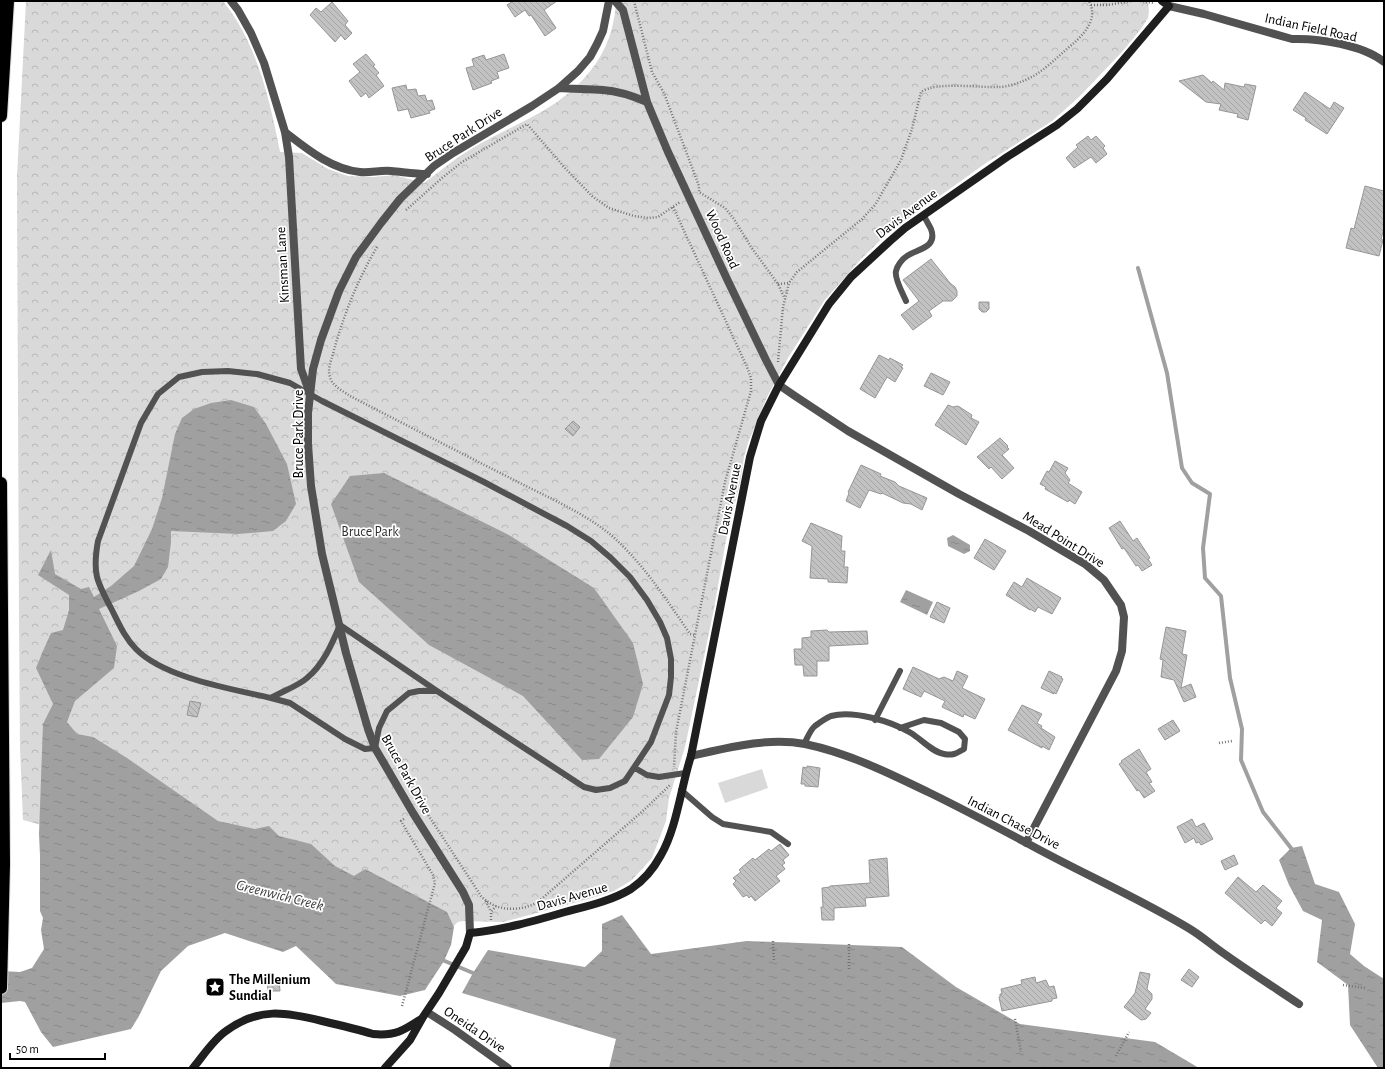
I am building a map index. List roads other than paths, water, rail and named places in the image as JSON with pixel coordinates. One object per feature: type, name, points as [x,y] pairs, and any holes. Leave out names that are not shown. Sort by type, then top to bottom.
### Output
[{"type":"highway","points":[[1,116],[8,1]]},
{"type":"highway","points":[[1,483],[4,817],[1,988]]},
{"type":"main road","name":"Davis Avenue","points":[[470,933],[508,928],[612,899],[632,888],[649,873],[661,855],[670,836],[685,773],[691,756],[750,457],[761,421],[779,385],[825,309],[851,277],[890,241],[1007,157],[1057,125],[1077,110],[1107,79],[1168,3]]},
{"type":"main road","points":[[385,1068],[410,1040],[466,947],[470,933]]},
{"type":"main road","points":[[193,1068],[225,1032],[244,1020],[261,1014],[281,1013],[299,1016],[373,1034],[385,1035],[395,1034],[406,1029],[425,1014]]},
{"type":"street","name":"Kinsman Lane","points":[[231,1],[238,10],[251,34],[264,63],[285,132],[288,157],[301,369],[310,394]]},
{"type":"street","name":"Bruce Park Drive","points":[[470,933],[468,905],[463,892],[413,813],[375,748],[346,653],[322,554],[311,486],[308,444],[308,413],[313,370],[321,340],[334,305],[356,257],[380,222],[400,199],[434,166],[532,106],[559,88],[578,71],[590,57],[597,44],[609,1]]},
{"type":"street","name":"Wood Road","points":[[615,1],[623,10],[647,102],[668,152],[727,280],[779,385]]},
{"type":"street","name":"Indian Field Road","points":[[1168,3],[1292,39],[1307,38],[1342,45],[1377,57],[1384,62]]},
{"type":"street","points":[[559,88],[604,90],[632,96],[647,102]]},
{"type":"street","points":[[285,132],[310,152],[344,168],[360,172],[389,170],[414,174],[427,174]]},
{"type":"street","name":"Mead Point Drive","points":[[779,385],[848,431],[959,494],[1029,531],[1085,564],[1104,580],[1121,605],[1124,617],[1124,632],[1122,651],[1116,671],[1026,843]]},
{"type":"street","name":"Indian Chase Drive","points":[[691,756],[729,747],[766,742],[782,742],[804,744],[862,762],[882,770],[990,823],[1026,843],[1120,890],[1192,930],[1224,954],[1299,1004]]},
{"type":"street","name":"Oneida Drive","points":[[425,1014],[455,1030],[508,1068]]},
{"type":"lane","points":[[906,301],[897,279],[896,272],[901,262],[907,256],[928,246],[932,239],[932,230],[924,216]]},
{"type":"lane","points":[[271,698],[307,679],[320,664],[332,644],[340,625],[437,691],[584,787],[596,790],[610,788],[625,781],[651,742],[669,695],[671,659],[667,638],[660,622],[647,600],[630,577],[591,541],[567,526],[484,482],[322,401],[290,383],[257,374],[228,371],[202,372],[179,377],[158,394],[142,423],[98,541],[95,558],[98,584],[124,635],[143,656],[168,670],[224,687],[290,703],[365,749],[375,748],[379,728],[387,711],[409,693],[419,691],[437,691]]},
{"type":"lane","points":[[875,720],[900,671]]},
{"type":"lane","points":[[804,744],[814,727],[830,716],[845,714],[865,716],[900,728],[943,754],[955,754],[964,749],[965,739],[959,732],[941,724],[924,720],[900,728]]},
{"type":"lane","points":[[635,768],[647,775],[659,777],[685,773]]},
{"type":"lane","points":[[681,790],[712,817],[723,824],[771,832],[788,844]]},
{"type":"water","points":[[231,400],[254,407],[266,424],[287,464],[296,504],[286,521],[273,531],[238,534],[171,531],[168,567],[161,579],[139,591],[99,609],[117,646],[114,668],[75,701],[67,722],[77,734],[93,737],[127,758],[218,821],[255,829],[269,826],[279,836],[311,844],[335,866],[354,876],[365,869],[447,912],[454,927],[451,945],[444,961],[425,990],[400,996],[336,984],[296,946],[283,952],[225,933],[188,946],[161,971],[131,1029],[53,1047],[41,1032],[25,1002],[20,1001],[1,1003],[1,971],[20,972],[32,968],[44,949],[41,930],[43,918],[40,911],[39,834],[43,724],[53,704],[36,668],[51,633],[63,630],[69,610],[69,595],[38,575],[51,550],[55,574],[81,589],[89,587],[94,597],[111,586],[134,566],[152,529],[162,498],[175,434],[182,418],[194,409],[211,403]]},
{"type":"water","points":[[384,473],[507,534],[594,588],[633,643],[643,684],[633,717],[599,759],[582,760],[523,696],[429,645],[359,582],[331,504],[350,476]]},
{"type":"water","points":[[953,535],[970,545],[970,551],[964,554],[948,546],[947,538]]},
{"type":"water","points":[[906,590],[933,602],[927,615],[900,602]]},
{"type":"water","points":[[1302,846],[1315,884],[1339,892],[1355,924],[1350,954],[1364,966],[1384,979],[1384,1068],[1378,1068],[1350,1025],[1348,985],[1317,962],[1322,920],[1303,911],[1289,885],[1279,860],[1291,848]]},
{"type":"water","points":[[622,915],[651,954],[747,941],[902,947],[956,987],[1020,1024],[1155,1042],[1199,1068],[609,1068],[616,1039],[462,993],[488,950],[585,967],[602,951],[602,924]]},
{"type":"waterway","points":[[1138,268],[1167,373],[1182,468],[1192,483],[1210,494],[1203,548],[1205,578],[1221,596],[1230,678],[1242,729],[1241,760],[1263,812],[1291,848]]},
{"type":"waterway","name":"Greenwich Creek","points":[[440,959],[473,973]]},
{"type":"place","name":"The Millenium Sundial","points":[[215,987]]},
{"type":"park label","name":"Bruce Park","points":[[370,531]]}]
